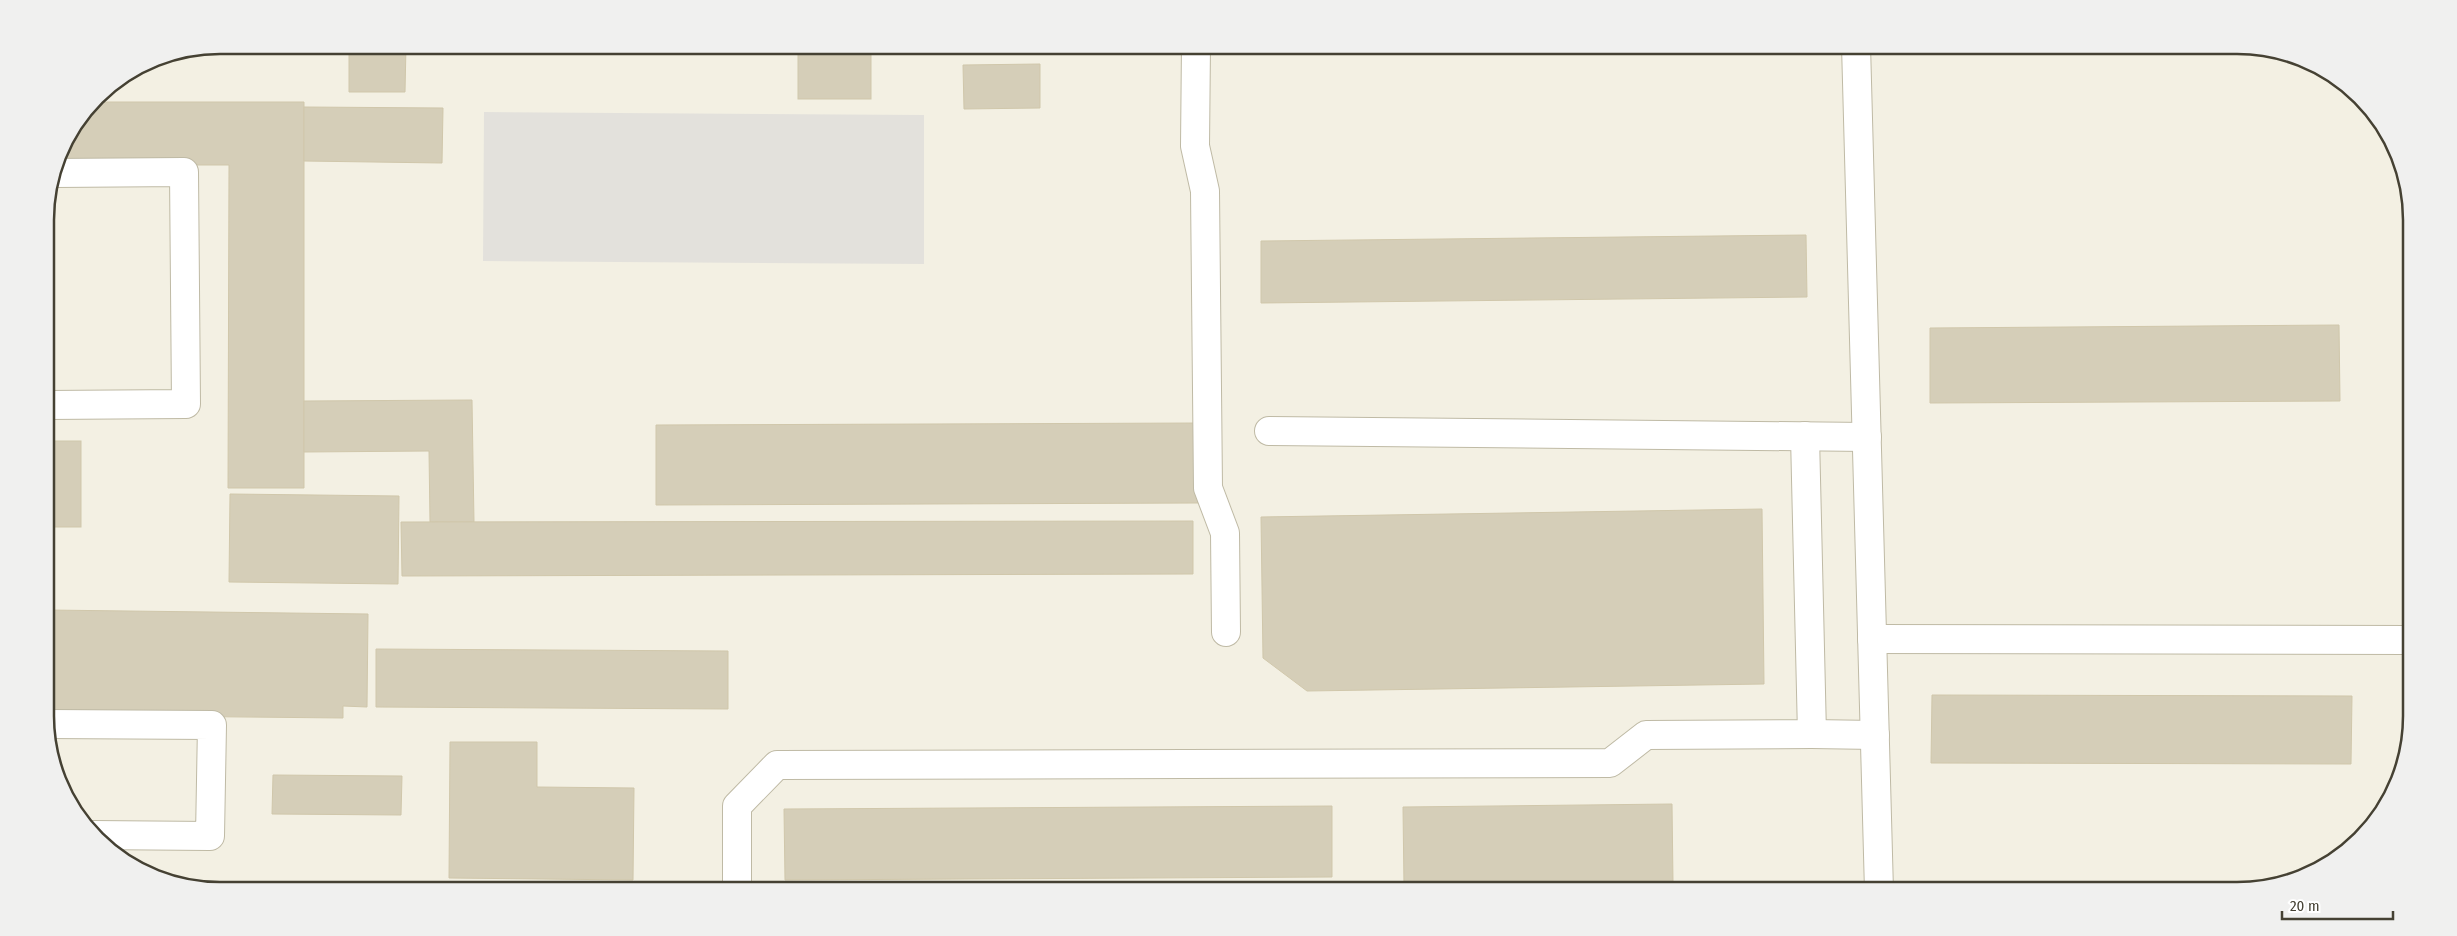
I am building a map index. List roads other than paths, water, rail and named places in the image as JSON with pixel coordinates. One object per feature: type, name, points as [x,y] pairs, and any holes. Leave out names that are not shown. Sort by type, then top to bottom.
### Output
[{"type":"street","points":[[1196,54],[1195,146],[1205,191],[1208,488],[1225,532],[1226,632]]},
{"type":"street","points":[[1856,54],[1879,882]]},
{"type":"street","points":[[54,405],[186,404],[184,172],[60,173]]},
{"type":"street","points":[[1269,431],[1867,437]]},
{"type":"street","points":[[1805,436],[1812,734]]},
{"type":"street","points":[[1872,639],[2403,640]]},
{"type":"street","points":[[54,724],[212,725],[210,836],[104,835]]},
{"type":"street","points":[[737,882],[737,806],[777,765],[1610,763],[1646,736],[1875,734]]}]
